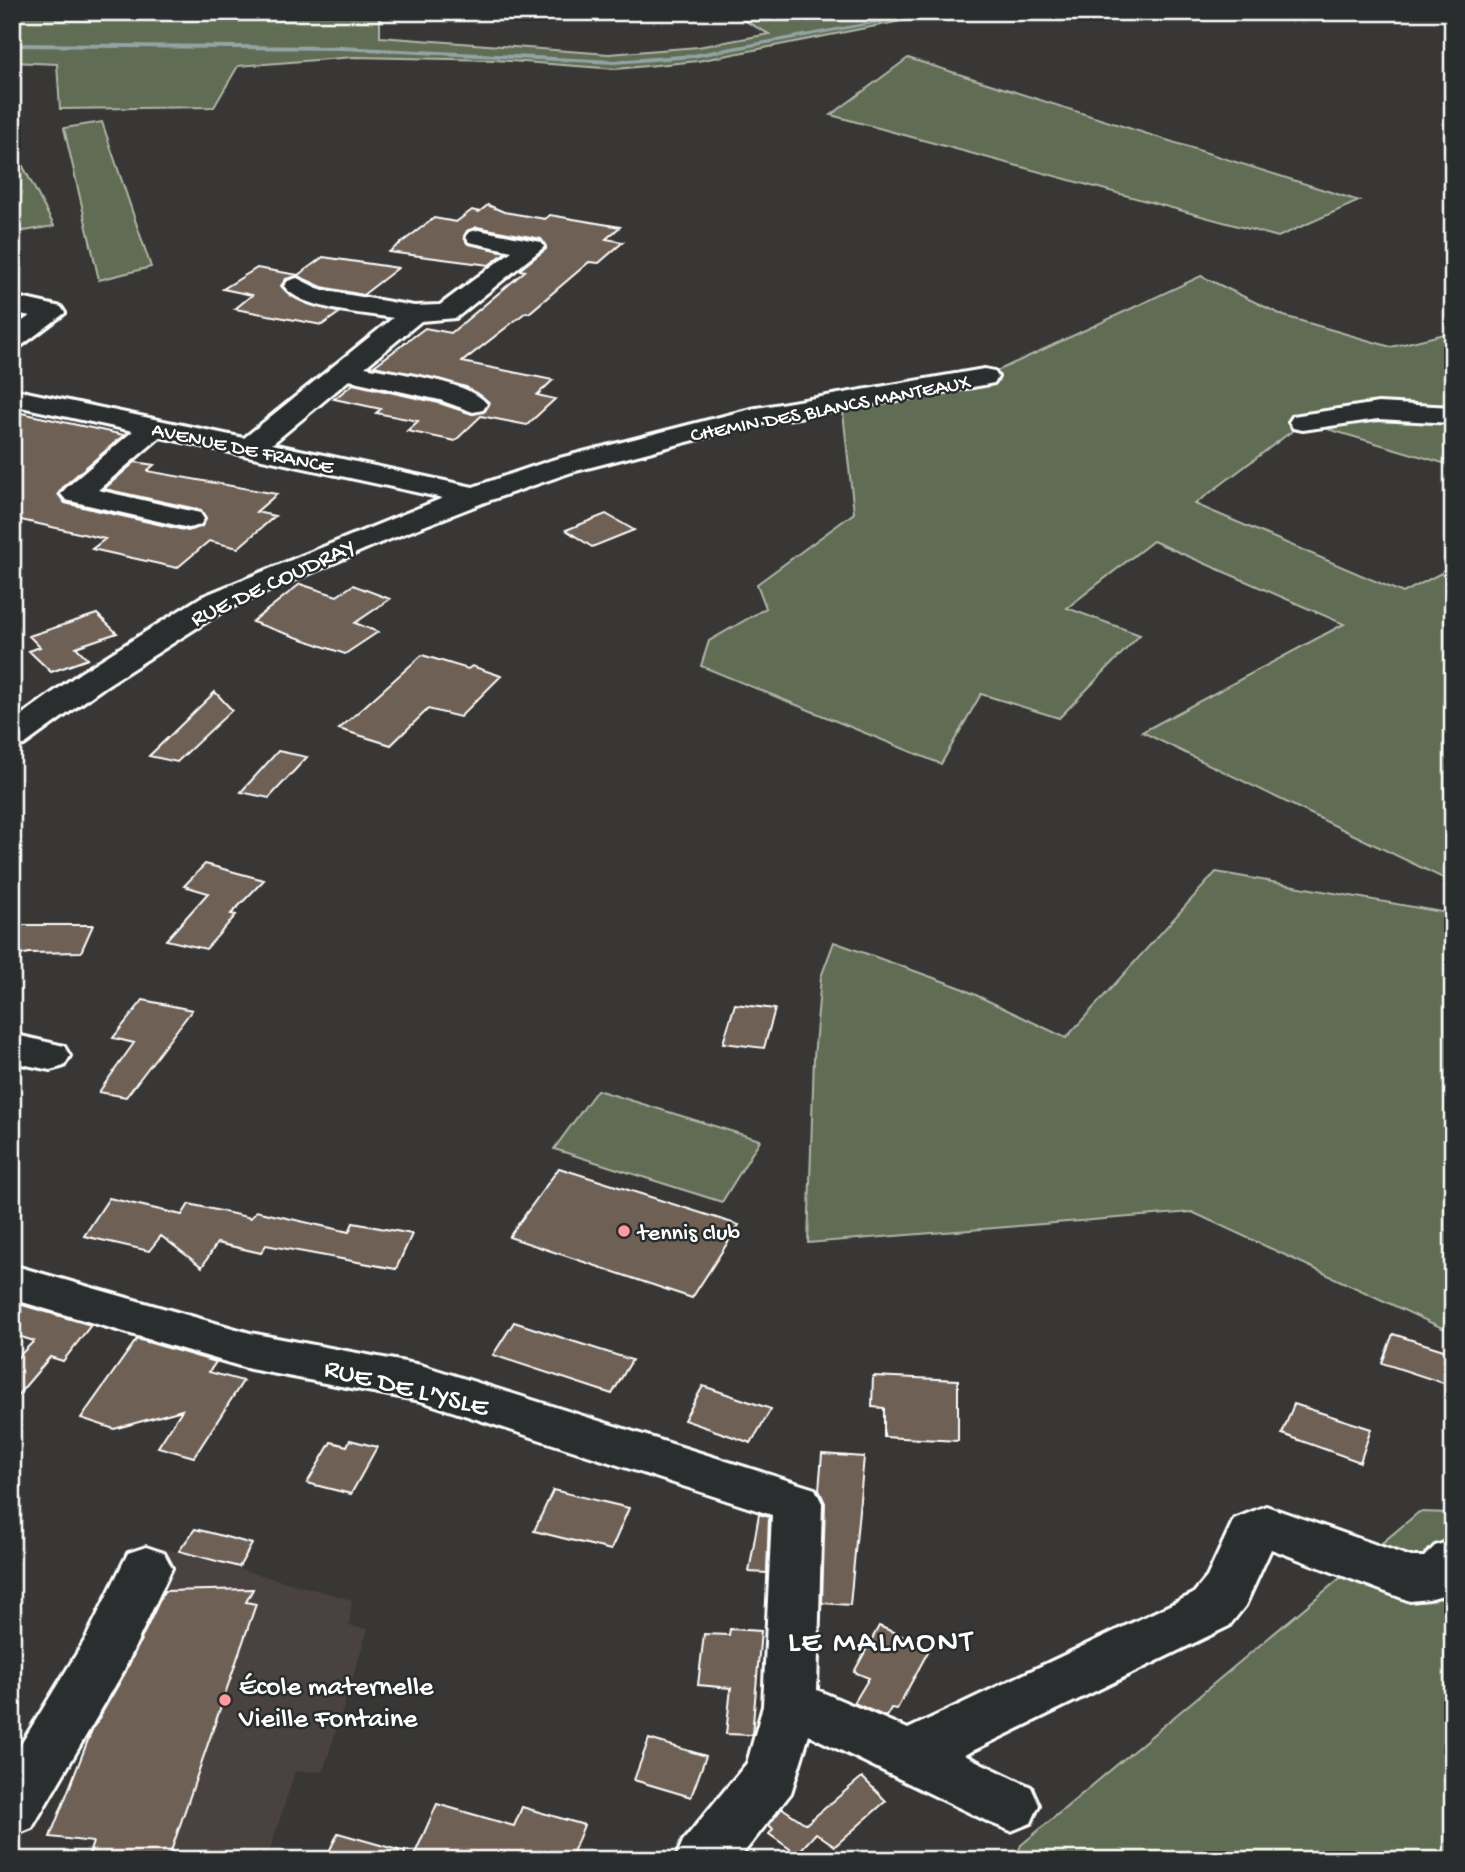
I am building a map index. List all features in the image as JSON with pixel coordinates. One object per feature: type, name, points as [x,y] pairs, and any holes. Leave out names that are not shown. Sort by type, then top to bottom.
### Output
[{"type":"street","points":[[297,286],[314,296],[414,314],[447,312],[532,247],[478,237]]},
{"type":"street","points":[[12,304],[52,313],[12,340]]},
{"type":"street","points":[[249,448],[414,314]]},
{"type":"street","points":[[343,371],[448,393],[473,404]]},
{"type":"street","name":"CHEMIN DES BLANCS MANTEAUX","points":[[475,496],[562,466],[751,417],[984,377]]},
{"type":"street","name":"AVENUE DE FRANCE","points":[[12,397],[475,496]]},
{"type":"street","points":[[1303,422],[1348,411],[1384,409],[1453,415]]},
{"type":"street","points":[[153,429],[76,494],[189,519]]},
{"type":"street","name":"RUE DE COUDRAY","points":[[12,738],[92,680],[212,604],[359,541],[475,496]]},
{"type":"street","name":"RUE DE L'YSLE","points":[[12,1282],[250,1351],[421,1383],[797,1503],[790,1706]]},
{"type":"street","points":[[909,1755],[1211,1610],[1227,1591],[1252,1534],[1266,1527],[1284,1531],[1410,1579],[1431,1579],[1446,1572],[1453,1561]]},
{"type":"street","points":[[12,1810],[104,1656],[146,1568]]},
{"type":"street","points":[[703,1860],[771,1775],[790,1706],[825,1716],[1011,1805]]},
{"type":"shaded area","name":"École maternelle Vieille Fontaine","points":[[162,1548],[352,1600],[349,1626],[368,1629],[323,1772],[295,1771],[267,1860],[87,1860],[92,1842],[50,1837]]},
{"type":"green space","points":[[12,12],[380,12],[380,37],[609,54],[698,47],[769,34],[729,12],[947,12],[698,61],[616,69],[495,60],[354,57],[238,66],[214,107],[60,109],[57,64],[12,62]]},
{"type":"green space","points":[[908,58],[1359,201],[1278,237],[831,115]]},
{"type":"green space","points":[[102,122],[151,267],[99,280],[64,128]]},
{"type":"green space","points":[[12,145],[54,226],[12,233]]},
{"type":"green space","points":[[1201,276],[1284,316],[1391,347],[1453,332],[1453,466],[1304,422],[1195,504],[1403,593],[1453,567],[1453,883],[1142,732],[1344,624],[1153,541],[1067,608],[1140,635],[1059,718],[981,694],[941,764],[701,666],[709,641],[766,608],[757,584],[854,513],[842,403],[984,377]]},
{"type":"green space","points":[[1216,872],[1453,914],[1453,1333],[1192,1212],[808,1243],[814,1057],[821,977],[834,942],[959,987],[1066,1038]]},
{"type":"green space","points":[[597,1090],[760,1140],[722,1202],[554,1149]]},
{"type":"green space","points":[[1419,1512],[1453,1513],[1453,1860],[1015,1860],[1021,1845]]},
{"type":"building","points":[[488,205],[504,212],[545,219],[550,215],[620,227],[606,239],[623,242],[599,263],[589,262],[529,313],[526,312],[462,362],[553,380],[537,395],[555,399],[527,425],[481,416],[455,441],[407,431],[418,421],[376,413],[381,409],[334,399],[353,384],[439,403],[472,414],[485,411],[489,402],[466,387],[374,366],[425,328],[451,333],[525,271],[519,270],[546,249],[541,239],[477,227],[467,231],[464,236],[467,243],[506,252],[489,265],[389,252],[434,218],[456,222],[472,210],[479,212]]},
{"type":"building","points":[[323,257],[398,268],[363,295],[322,287],[298,276],[286,279],[281,286],[291,296],[339,313],[322,325],[235,309],[252,295],[223,289],[257,268],[298,275]]},
{"type":"building","points":[[12,411],[124,435],[64,486],[58,494],[65,503],[188,531],[202,526],[206,518],[201,510],[104,489],[135,462],[154,465],[147,471],[277,494],[256,512],[275,516],[238,548],[209,541],[177,568],[92,549],[105,539],[12,518]]},
{"type":"building","points":[[606,514],[634,530],[592,547],[566,530]]},
{"type":"building","points":[[300,584],[337,596],[353,585],[390,599],[355,623],[378,632],[345,654],[252,622]]},
{"type":"building","points":[[97,614],[117,633],[76,647],[88,659],[51,672],[29,651],[40,647],[29,636]]},
{"type":"building","points":[[422,655],[468,669],[472,666],[501,676],[460,717],[428,709],[391,745],[339,729]]},
{"type":"building","points":[[215,692],[232,710],[177,762],[149,756]]},
{"type":"building","points":[[278,751],[307,757],[269,798],[241,792]]},
{"type":"building","points":[[205,864],[264,880],[231,914],[236,915],[206,949],[166,940],[208,893],[184,886]]},
{"type":"building","points":[[12,925],[93,925],[81,952],[29,953],[12,957]]},
{"type":"building","points":[[143,1000],[192,1010],[126,1097],[99,1092],[134,1043],[113,1038]]},
{"type":"building","points":[[735,1004],[775,1009],[764,1048],[723,1043]]},
{"type":"building","name":"tennis club","points":[[559,1168],[739,1225],[692,1298],[509,1237]]},
{"type":"building","points":[[109,1198],[182,1215],[189,1204],[251,1218],[256,1211],[349,1232],[353,1223],[412,1234],[396,1269],[266,1245],[261,1253],[217,1243],[202,1267],[161,1236],[149,1251],[84,1236]]},
{"type":"building","points":[[12,1302],[91,1325],[63,1361],[50,1357],[12,1402],[12,1363],[34,1341],[12,1334]]},
{"type":"building","points":[[514,1322],[632,1360],[612,1394],[493,1355]]},
{"type":"building","points":[[1393,1334],[1453,1353],[1449,1385],[1382,1363]]},
{"type":"building","points":[[137,1339],[216,1362],[209,1372],[243,1381],[194,1457],[158,1447],[182,1410],[114,1429],[81,1418]]},
{"type":"building","points":[[873,1376],[958,1380],[958,1441],[884,1437],[884,1408],[872,1407]]},
{"type":"building","points":[[703,1386],[771,1409],[751,1443],[684,1420]]},
{"type":"building","points":[[1294,1404],[1371,1429],[1360,1462],[1282,1434]]},
{"type":"building","points":[[350,1440],[377,1447],[351,1494],[307,1483],[331,1442],[347,1446]]},
{"type":"building","points":[[822,1454],[864,1457],[850,1605],[822,1603],[825,1503],[819,1490]]},
{"type":"building","points":[[553,1490],[629,1508],[611,1550],[534,1531]]},
{"type":"building","points":[[759,1514],[769,1517],[767,1573],[749,1572]]},
{"type":"building","points":[[195,1529],[252,1544],[239,1567],[179,1551]]},
{"type":"building","name":"École maternelle Vieille Fontaine","points":[[253,1589],[246,1602],[256,1604],[168,1860],[87,1860],[93,1842],[50,1837],[92,1730],[125,1673],[164,1591]]},
{"type":"building","points":[[879,1626],[930,1648],[897,1709],[891,1708],[886,1717],[854,1703],[869,1678],[854,1672]]},
{"type":"building","points":[[730,1629],[761,1631],[752,1735],[726,1734],[731,1688],[698,1685],[704,1634],[729,1635]]},
{"type":"building","points":[[649,1739],[706,1756],[691,1797],[634,1780]]},
{"type":"building","points":[[862,1777],[886,1801],[835,1846],[816,1833],[797,1854],[769,1834],[773,1829],[769,1825],[782,1808],[806,1824]]},
{"type":"building","points":[[437,1804],[514,1826],[522,1807],[584,1825],[570,1860],[412,1860]]},
{"type":"building","points":[[338,1833],[405,1852],[404,1860],[325,1860]]},
{"type":"waterway","points":[[12,45],[341,48],[614,62],[693,56],[935,12]]},
{"type":"place","name":"tennis club","points":[[624,1231]]},
{"type":"place","name":"École maternelle Vieille Fontaine","points":[[225,1700]]},
{"type":"district","name":"LE MALMONT","points":[[881,1639]]}]
